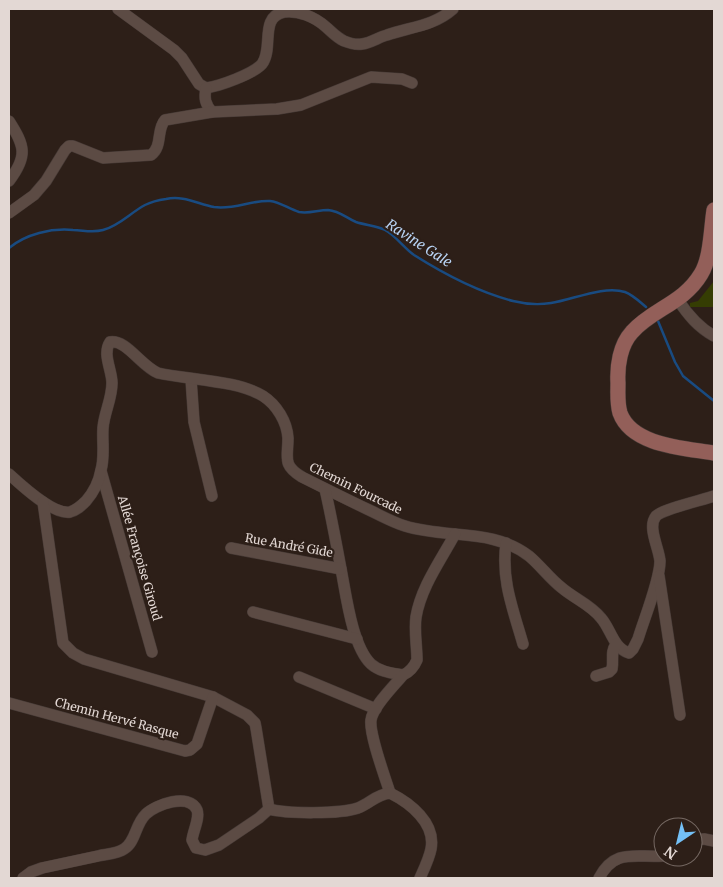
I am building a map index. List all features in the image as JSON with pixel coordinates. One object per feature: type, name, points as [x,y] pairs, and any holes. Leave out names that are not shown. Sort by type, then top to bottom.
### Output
[{"type":"main road","points":[[714,210],[706,262],[702,272],[693,286],[678,300],[631,333],[621,350],[618,372],[618,403],[627,425],[638,434],[651,440],[667,445],[714,453]]},
{"type":"street","points":[[118,9],[174,50],[182,58],[199,84],[206,88],[248,73],[262,63],[268,49],[270,23],[279,14],[286,12],[307,15],[320,22],[343,41],[352,44],[363,44],[385,35],[437,21],[454,9]]},
{"type":"street","points":[[9,213],[34,195],[46,181],[69,146],[103,158],[151,156],[157,148],[161,126],[165,120],[212,112],[277,109],[301,105],[371,77],[402,79],[412,84]]},
{"type":"street","points":[[206,88],[206,106],[212,112]]},
{"type":"street","points":[[9,121],[19,136],[23,148],[22,163],[9,181]]},
{"type":"street","points":[[678,300],[687,314],[699,326],[714,336]]},
{"type":"street","name":"Chemin Fourcade","points":[[9,474],[43,502],[61,511],[69,512],[76,510],[88,499],[96,486],[101,472],[104,454],[104,420],[112,388],[112,377],[106,352],[110,342],[121,343],[142,363],[154,371],[252,390],[273,404],[281,416],[287,431],[286,453],[290,467],[297,474],[404,526],[429,531],[479,536],[506,543],[530,556],[561,588],[594,610],[606,624],[616,644]]},
{"type":"street","points":[[191,379],[194,422],[212,496]]},
{"type":"street","name":"Allée Françoise Giroud","points":[[101,472],[152,652]]},
{"type":"street","points":[[9,488],[21,485]]},
{"type":"street","name":"Rue André Gide","points":[[326,489],[341,569],[357,639],[366,657],[375,667],[383,671],[403,675]]},
{"type":"street","points":[[596,676],[609,672],[612,669],[611,655],[616,644],[629,653],[636,644],[660,560],[652,529],[656,516],[660,512],[714,496]]},
{"type":"street","points":[[43,502],[63,643],[67,648],[84,659],[213,697],[247,714],[255,723],[269,808]]},
{"type":"street","points":[[390,793],[372,731],[371,719],[376,709],[403,675],[412,669],[417,660],[416,618],[421,601],[427,585],[455,534]]},
{"type":"street","points":[[506,543],[504,558],[506,582],[523,644]]},
{"type":"street","name":"Rue André Gide","points":[[231,548],[341,569]]},
{"type":"street","points":[[658,572],[680,715]]},
{"type":"street","points":[[252,612],[357,639]]},
{"type":"street","points":[[299,677],[376,709]]},
{"type":"street","name":"Chemin Hervé Rasque","points":[[9,703],[190,750],[197,744],[213,697]]},
{"type":"street","points":[[269,808],[290,812],[346,810],[358,808],[374,797],[390,793],[406,802],[427,824],[431,836],[431,848],[420,878]]},
{"type":"street","points":[[23,878],[31,872],[42,868],[122,850],[132,841],[137,826],[146,813],[167,802],[185,801],[192,804],[197,810],[192,840],[193,844],[200,850],[211,849],[219,845],[259,818],[269,808]]},
{"type":"street","points":[[599,878],[608,865],[623,856],[653,856]]},
{"type":"green space","points":[[714,281],[714,307],[690,307],[690,303],[698,301]]},
{"type":"waterway","name":"Ravine Gale","points":[[9,248],[23,239],[48,231],[103,230],[114,226],[145,205],[163,199],[178,198],[221,208],[270,201],[299,212],[332,211],[356,222],[385,230],[414,255],[437,269],[474,288],[513,301],[546,304],[608,290],[617,290],[631,295],[646,307]]},
{"type":"waterway","name":"Ravine Gale","points":[[658,321],[683,376],[714,401]]}]
